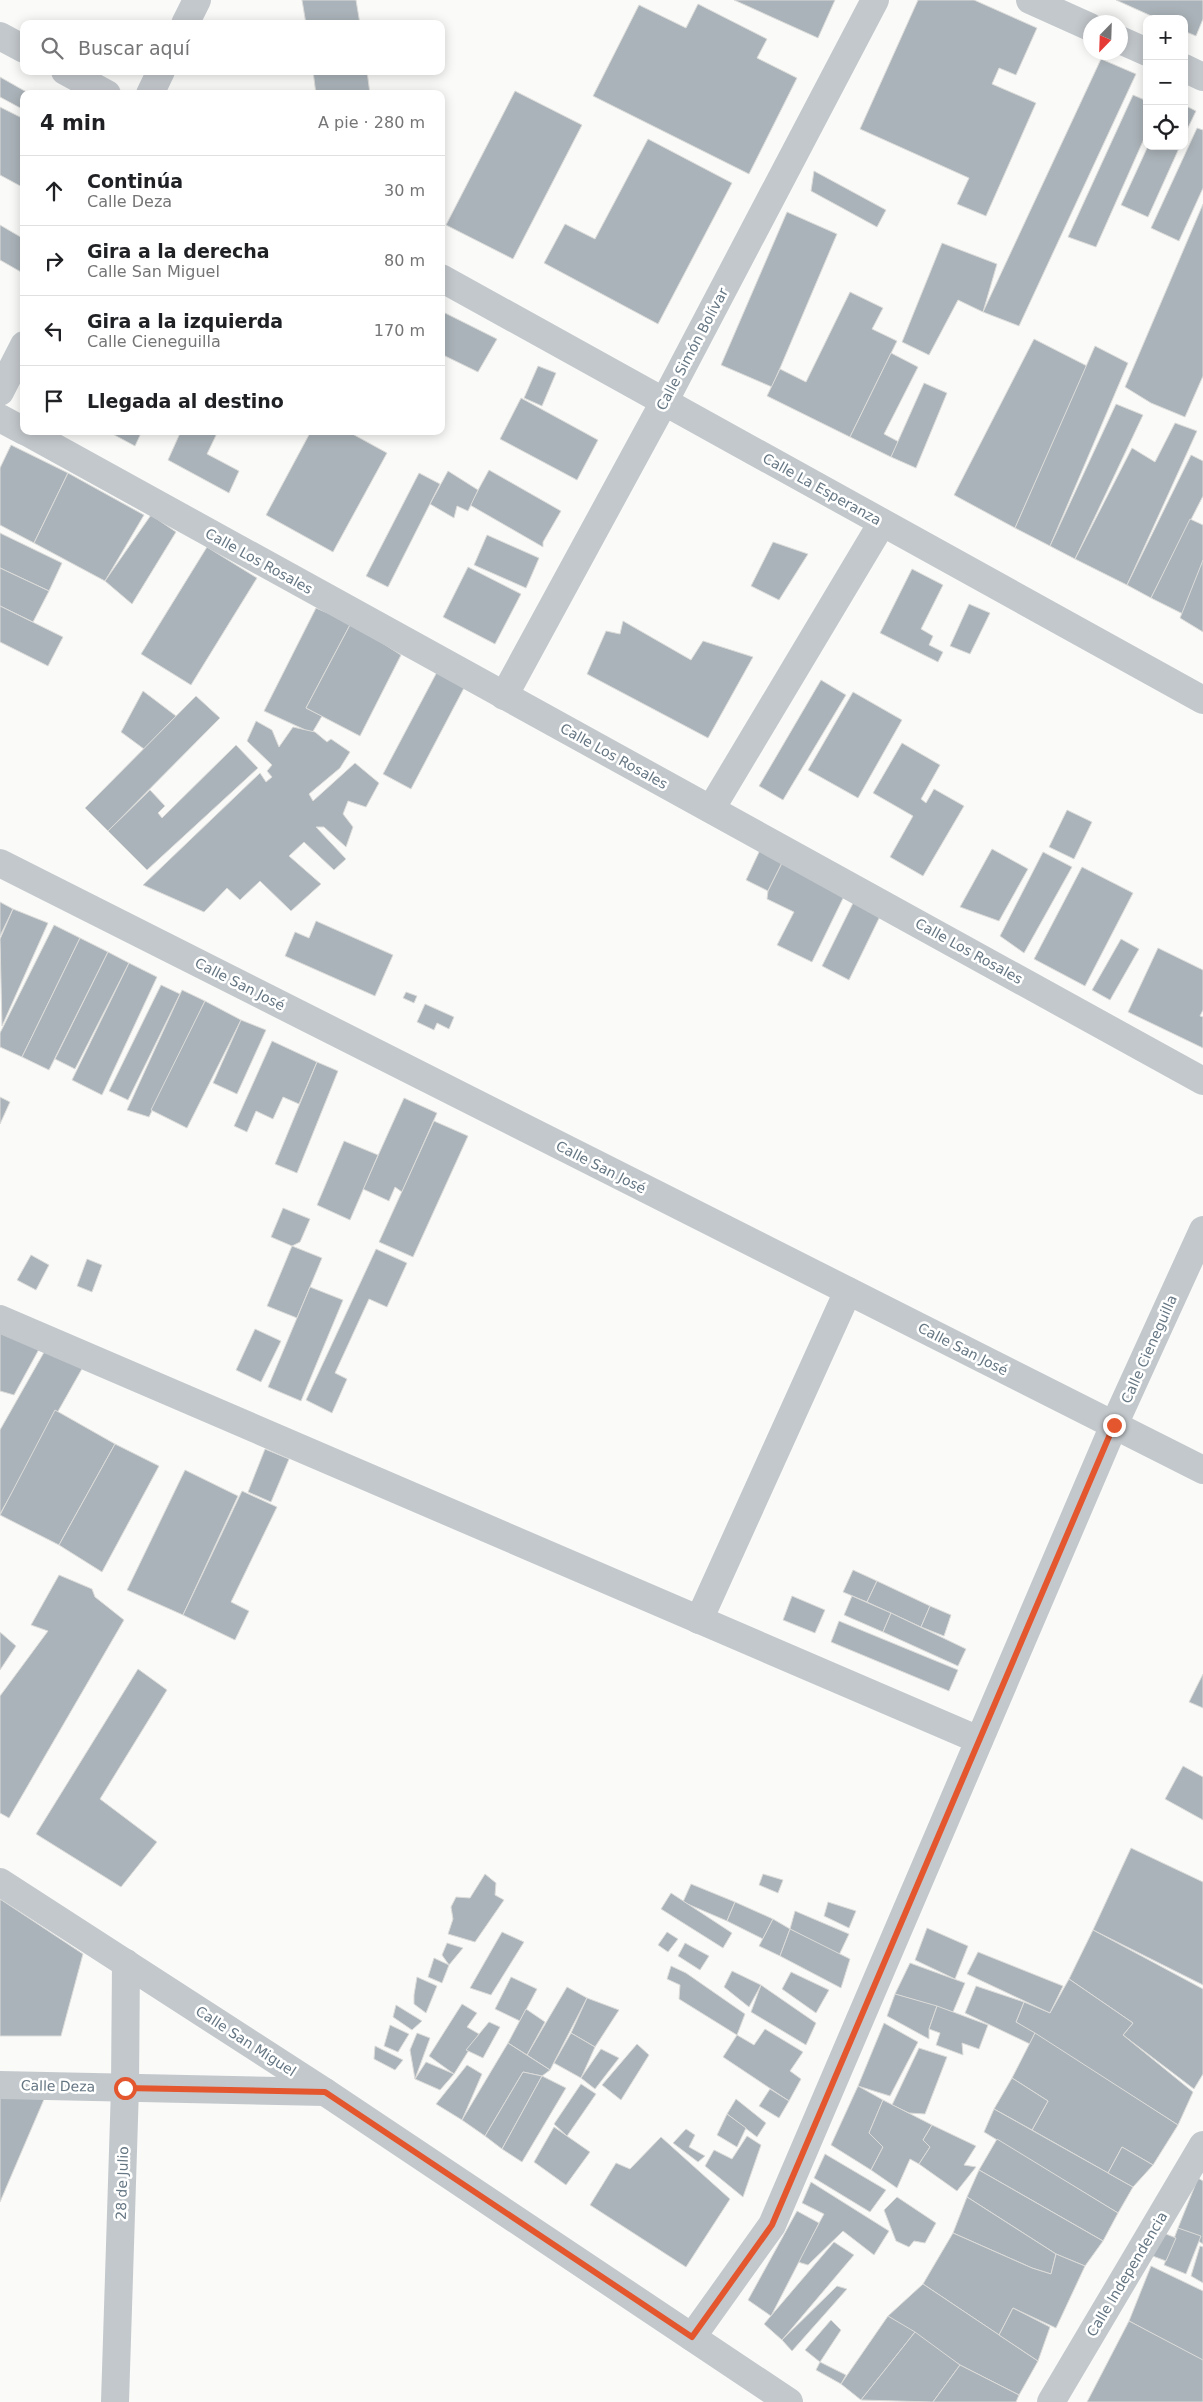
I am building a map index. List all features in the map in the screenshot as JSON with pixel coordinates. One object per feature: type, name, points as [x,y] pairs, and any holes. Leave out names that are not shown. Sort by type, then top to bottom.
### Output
[{"type":"street","points":[[187,20],[197,0]]},
{"type":"street","name":"Calle Simón Bolívar","points":[[504,696],[664,402],[875,0]]},
{"type":"street","points":[[1030,0],[1083,24]]},
{"type":"street","points":[[0,36],[20,47]]},
{"type":"street","points":[[1128,44],[1143,50]]},
{"type":"street","points":[[1188,70],[1203,77]]},
{"type":"street","points":[[72,75],[100,90]]},
{"type":"street","points":[[152,90],[159,75]]},
{"type":"street","name":"Calle La Esperanza","points":[[445,280],[1203,700]]},
{"type":"street","points":[[0,392],[20,353]]},
{"type":"street","name":"Calle Los Rosales","points":[[0,418],[20,429]]},
{"type":"street","name":"Calle Los Rosales","points":[[31,435],[1203,1081]]},
{"type":"street","points":[[711,809],[882,523]]},
{"type":"street","name":"Calle San José","points":[[0,863],[1203,1470]]},
{"type":"street","name":"Calle Cieneguilla","points":[[692,2337],[772,2225],[1114,1425],[1203,1230]]},
{"type":"street","points":[[699,1620],[848,1291]]},
{"type":"street","points":[[0,1319],[979,1740]]},
{"type":"street","name":"Calle San Miguel","points":[[0,1882],[325,2092],[789,2402]]},
{"type":"street","name":"28 de Julio","points":[[115,2402],[125,2088],[126,1963]]},
{"type":"street","name":"Calle Deza","points":[[0,2085],[325,2092]]},
{"type":"street","name":"Calle Independencia","points":[[1051,2402],[1200,2157]]},
{"type":"building","points":[[302,0],[356,0],[359,20],[305,20]]},
{"type":"building","points":[[734,0],[835,0],[818,38]]},
{"type":"building","points":[[918,0],[974,0],[1037,28],[1016,75],[999,68],[992,84],[1036,103],[986,216],[957,204],[969,178],[860,129]]},
{"type":"building","points":[[1116,0],[1203,0],[1203,19],[1196,36],[1188,33],[1188,15],[1149,15]]},
{"type":"building","points":[[698,4],[767,39],[757,58],[797,78],[749,174],[593,96],[639,5],[686,28]]},
{"type":"building","points":[[1101,60],[1136,74],[1019,326],[983,312]]},
{"type":"building","points":[[314,75],[368,75],[369,90],[315,90]]},
{"type":"building","points":[[0,77],[23,90],[20,90],[20,108],[0,97]]},
{"type":"building","points":[[515,91],[582,125],[513,259],[446,225]]},
{"type":"building","points":[[1133,95],[1143,99],[1143,141],[1096,247],[1068,237]]},
{"type":"building","points":[[0,107],[20,117],[20,186],[0,175]]},
{"type":"building","points":[[1188,107],[1196,111],[1188,128]]},
{"type":"building","points":[[1197,128],[1203,130],[1203,188],[1179,241],[1151,228]]},
{"type":"building","points":[[648,139],[732,183],[658,324],[544,263],[565,224],[595,239]]},
{"type":"building","points":[[1146,150],[1178,150],[1148,217],[1121,205]]},
{"type":"building","points":[[814,171],[886,210],[877,227],[811,191]]},
{"type":"building","points":[[1203,204],[1203,376],[1185,417],[1151,403],[1125,387]]},
{"type":"building","points":[[787,212],[837,234],[772,387],[721,365]]},
{"type":"building","points":[[0,225],[20,237],[20,271],[0,260]]},
{"type":"building","points":[[942,243],[997,264],[983,312],[958,300],[929,355],[902,342]]},
{"type":"building","points":[[850,292],[883,308],[872,329],[897,341],[850,437],[767,396],[780,369],[806,382]]},
{"type":"building","points":[[445,313],[497,339],[478,372],[445,356]]},
{"type":"building","points":[[1034,339],[1087,366],[1015,528],[954,495]]},
{"type":"building","points":[[1095,346],[1128,363],[1050,546],[1015,528]]},
{"type":"building","points":[[891,353],[918,367],[884,434],[899,442],[891,457],[850,437]]},
{"type":"building","points":[[538,366],[556,373],[542,406],[524,398]]},
{"type":"building","points":[[924,383],[947,393],[916,468],[891,457]]},
{"type":"building","points":[[521,398],[598,440],[577,480],[500,439]]},
{"type":"building","points":[[1116,404],[1143,415],[1075,559],[1050,546]]},
{"type":"building","points":[[1175,423],[1197,431],[1127,585],[1075,559],[1132,448],[1155,462]]},
{"type":"building","points":[[114,435],[140,435],[135,446]]},
{"type":"building","points":[[179,435],[216,435],[207,454],[239,471],[229,493],[168,460]]},
{"type":"building","points":[[309,435],[354,435],[387,453],[333,552],[266,515]]},
{"type":"building","points":[[11,445],[68,473],[34,543],[0,525],[0,468]]},
{"type":"building","points":[[1191,455],[1203,461],[1203,496],[1151,598],[1127,585]]},
{"type":"building","points":[[489,470],[561,511],[543,542],[543,547],[470,505]]},
{"type":"building","points":[[448,471],[478,490],[468,511],[457,506],[454,518],[430,504]]},
{"type":"building","points":[[68,473],[144,515],[105,581],[34,543]]},
{"type":"building","points":[[419,473],[440,484],[388,587],[366,576]]},
{"type":"building","points":[[151,515],[176,532],[132,604],[105,581]]},
{"type":"building","points":[[1190,519],[1203,525],[1203,561],[1183,614],[1151,598]]},
{"type":"building","points":[[0,533],[62,563],[49,591],[0,568]]},
{"type":"building","points":[[487,535],[539,558],[526,588],[474,565]]},
{"type":"building","points":[[773,542],[808,554],[779,600],[751,586]]},
{"type":"building","points":[[207,547],[257,578],[191,685],[141,654]]},
{"type":"building","points":[[1203,560],[1203,632],[1180,618]]},
{"type":"building","points":[[468,567],[521,594],[495,644],[443,617]]},
{"type":"building","points":[[0,568],[49,591],[33,622],[0,606]]},
{"type":"building","points":[[912,569],[943,585],[921,629],[933,636],[929,645],[943,652],[938,662],[880,633]]},
{"type":"building","points":[[969,604],[990,613],[970,654],[950,646]]},
{"type":"building","points":[[0,606],[63,637],[48,666],[0,642]]},
{"type":"building","points":[[316,608],[351,623],[306,708],[322,716],[312,733],[264,711]]},
{"type":"building","points":[[623,621],[691,660],[703,641],[753,657],[708,738],[587,674],[606,631],[620,634]]},
{"type":"building","points":[[351,623],[401,655],[360,736],[306,708]]},
{"type":"building","points":[[437,672],[465,686],[411,789],[383,774]]},
{"type":"building","points":[[821,680],[846,695],[783,800],[759,786]]},
{"type":"building","points":[[143,691],[176,716],[144,749],[121,732]]},
{"type":"building","points":[[853,692],[902,720],[858,798],[808,770]]},
{"type":"building","points":[[196,696],[220,718],[108,831],[85,808]]},
{"type":"building","points":[[256,721],[272,730],[279,747],[293,727],[315,732],[327,742],[331,739],[350,752],[340,768],[309,794],[313,801],[355,763],[379,783],[366,807],[348,801],[343,814],[353,827],[346,847],[324,827],[316,827],[346,859],[334,870],[304,842],[289,856],[321,884],[291,911],[260,881],[240,900],[227,888],[204,912],[143,885],[260,773],[266,782],[272,777],[267,771],[272,765],[247,741]]},
{"type":"building","points":[[902,743],[940,765],[921,799],[926,803],[934,789],[964,806],[923,876],[890,857],[913,816],[873,793]]},
{"type":"building","points":[[236,745],[258,768],[147,870],[108,831],[150,790],[165,806],[158,813],[162,818]]},
{"type":"building","points":[[1067,810],[1092,822],[1074,859],[1049,847]]},
{"type":"building","points":[[992,849],[1028,869],[999,921],[960,907]]},
{"type":"building","points":[[760,850],[783,861],[768,891],[746,880]]},
{"type":"building","points":[[1043,852],[1072,867],[1024,953],[1000,936]]},
{"type":"building","points":[[783,861],[847,890],[812,962],[777,945],[794,912],[767,899],[768,891]]},
{"type":"building","points":[[1082,867],[1133,893],[1085,986],[1034,959]]},
{"type":"building","points":[[856,897],[883,910],[849,980],[822,966]]},
{"type":"building","points":[[0,902],[13,909],[0,936]]},
{"type":"building","points":[[13,909],[48,923],[2,1026],[0,939]]},
{"type":"building","points":[[316,921],[393,955],[375,996],[285,956],[295,932],[309,938]]},
{"type":"building","points":[[54,925],[80,938],[22,1057],[0,1047],[0,1033]]},
{"type":"building","points":[[80,938],[108,952],[49,1070],[22,1057]]},
{"type":"building","points":[[1121,939],[1139,949],[1110,1000],[1092,990]]},
{"type":"building","points":[[1158,948],[1203,970],[1203,1010],[1200,1016],[1203,1017],[1203,1048],[1128,1012]]},
{"type":"building","points":[[108,952],[129,963],[75,1069],[55,1059]]},
{"type":"building","points":[[129,963],[157,977],[102,1095],[72,1080]]},
{"type":"building","points":[[161,985],[180,994],[128,1100],[109,1091]]},
{"type":"building","points":[[182,990],[205,1001],[149,1117],[127,1110]]},
{"type":"building","points":[[406,992],[417,996],[414,1003],[403,998]]},
{"type":"building","points":[[205,1001],[241,1020],[187,1128],[151,1110]]},
{"type":"building","points":[[425,1004],[454,1017],[449,1029],[437,1023],[434,1030],[417,1022]]},
{"type":"building","points":[[241,1020],[266,1030],[237,1094],[213,1083]]},
{"type":"building","points":[[272,1041],[317,1062],[299,1104],[283,1097],[273,1119],[256,1111],[247,1132],[234,1126]]},
{"type":"building","points":[[317,1062],[338,1071],[297,1173],[275,1164]]},
{"type":"building","points":[[0,1097],[10,1102],[0,1124]]},
{"type":"building","points":[[404,1098],[437,1113],[402,1192],[395,1187],[389,1201],[363,1189]]},
{"type":"building","points":[[434,1121],[468,1136],[413,1257],[379,1242]]},
{"type":"building","points":[[344,1141],[378,1155],[350,1220],[317,1205]]},
{"type":"building","points":[[283,1208],[310,1219],[300,1242],[292,1246],[271,1237]]},
{"type":"building","points":[[292,1246],[322,1258],[297,1318],[267,1306]]},
{"type":"building","points":[[376,1249],[407,1263],[387,1307],[369,1299],[335,1373],[347,1379],[332,1413],[306,1400]]},
{"type":"building","points":[[31,1255],[49,1265],[36,1290],[17,1280]]},
{"type":"building","points":[[87,1259],[102,1265],[92,1292],[77,1286]]},
{"type":"building","points":[[310,1287],[343,1300],[301,1401],[268,1387]]},
{"type":"building","points":[[0,1321],[44,1340],[14,1395],[0,1391]]},
{"type":"building","points":[[255,1329],[281,1341],[261,1382],[236,1370]]},
{"type":"building","points":[[47,1347],[83,1367],[0,1514],[0,1430]]},
{"type":"building","points":[[55,1410],[115,1444],[59,1545],[0,1515]]},
{"type":"building","points":[[115,1444],[159,1466],[102,1572],[59,1545]]},
{"type":"building","points":[[265,1449],[289,1459],[271,1502],[248,1492]]},
{"type":"building","points":[[185,1470],[238,1496],[183,1615],[127,1590]]},
{"type":"building","points":[[242,1491],[277,1507],[231,1602],[249,1611],[235,1640],[183,1615]]},
{"type":"building","points":[[853,1570],[877,1581],[867,1602],[843,1592]]},
{"type":"building","points":[[59,1575],[92,1589],[95,1597],[124,1620],[9,1818],[0,1813],[0,1696],[48,1631],[31,1625]]},
{"type":"building","points":[[877,1581],[930,1606],[921,1627],[867,1602]]},
{"type":"building","points":[[792,1596],[825,1610],[815,1633],[783,1620]]},
{"type":"building","points":[[852,1596],[891,1613],[883,1632],[844,1615]]},
{"type":"building","points":[[930,1606],[951,1615],[944,1636],[921,1627]]},
{"type":"building","points":[[891,1613],[966,1649],[958,1666],[883,1632]]},
{"type":"building","points":[[839,1621],[958,1670],[949,1691],[831,1642]]},
{"type":"building","points":[[0,1632],[16,1646],[0,1670]]},
{"type":"building","points":[[138,1669],[167,1690],[100,1799],[157,1842],[121,1887],[36,1834]]},
{"type":"building","points":[[1203,1674],[1203,1708],[1189,1702]]},
{"type":"building","points":[[1183,1766],[1203,1777],[1203,1820],[1165,1799]]},
{"type":"building","points":[[1131,1848],[1203,1882],[1203,1985],[1093,1930]]},
{"type":"building","points":[[485,1874],[496,1883],[495,1895],[504,1900],[475,1942],[448,1934],[453,1919],[451,1907],[456,1897],[470,1898]]},
{"type":"building","points":[[763,1874],[783,1880],[778,1893],[759,1885]]},
{"type":"building","points":[[691,1884],[735,1902],[727,1921],[683,1902]]},
{"type":"building","points":[[671,1893],[732,1933],[723,1948],[661,1909]]},
{"type":"building","points":[[0,1899],[83,1954],[61,2036],[0,2036]]},
{"type":"building","points":[[735,1902],[773,1919],[763,1939],[727,1921]]},
{"type":"building","points":[[828,1902],[856,1911],[849,1928],[824,1916]]},
{"type":"building","points":[[795,1911],[849,1934],[839,1955],[790,1929]]},
{"type":"building","points":[[773,1919],[790,1929],[780,1956],[759,1946]]},
{"type":"building","points":[[927,1928],[968,1946],[955,1979],[915,1960]]},
{"type":"building","points":[[790,1929],[850,1959],[841,1988],[780,1956]]},
{"type":"building","points":[[1093,1930],[1203,1989],[1203,2074],[1194,2089],[1123,2035],[1133,2023],[1069,1979]]},
{"type":"building","points":[[502,1932],[524,1942],[491,1995],[470,1988]]},
{"type":"building","points":[[667,1932],[678,1939],[668,1952],[658,1945]]},
{"type":"building","points":[[447,1943],[463,1948],[449,1965],[442,1955]]},
{"type":"building","points":[[685,1943],[709,1956],[700,1970],[678,1956]]},
{"type":"building","points":[[978,1952],[1063,1986],[1050,2013],[967,1974]]},
{"type":"building","points":[[434,1958],[449,1965],[442,1983],[428,1977]]},
{"type":"building","points":[[910,1963],[965,1983],[953,2012],[895,1994]]},
{"type":"building","points":[[671,1966],[686,1973],[745,2014],[737,2035],[679,1999],[680,1985],[667,1979]]},
{"type":"building","points":[[732,1971],[761,1985],[749,2007],[724,1987]]},
{"type":"building","points":[[791,1972],[829,1990],[816,2013],[782,1989]]},
{"type":"building","points":[[417,1977],[437,1986],[426,2013],[414,2004]]},
{"type":"building","points":[[511,1977],[537,1989],[520,2021],[495,2009]]},
{"type":"building","points":[[1069,1979],[1133,2023],[1123,2035],[1193,2092],[1178,2125],[1016,2022],[1024,2002],[1050,2013]]},
{"type":"building","points":[[761,1985],[816,2023],[806,2045],[751,2012]]},
{"type":"building","points":[[976,1986],[1024,2002],[1016,2022],[1035,2033],[1030,2044],[965,2013]]},
{"type":"building","points":[[567,1987],[587,1998],[550,2070],[527,2055]]},
{"type":"building","points":[[895,1994],[937,2006],[929,2029],[929,2039],[887,2016]]},
{"type":"building","points":[[587,1998],[619,2010],[595,2047],[571,2033]]},
{"type":"building","points":[[462,2004],[477,2013],[467,2027],[479,2034],[454,2074],[429,2056]]},
{"type":"building","points":[[396,2005],[422,2021],[412,2030],[393,2017]]},
{"type":"building","points":[[937,2006],[988,2025],[979,2049],[962,2043],[963,2055],[936,2045],[940,2033],[929,2029]]},
{"type":"building","points":[[526,2009],[545,2022],[527,2055],[508,2043]]},
{"type":"building","points":[[489,2022],[500,2027],[483,2058],[466,2050]]},
{"type":"building","points":[[884,2023],[918,2042],[890,2096],[858,2086]]},
{"type":"building","points":[[390,2025],[409,2034],[398,2052],[384,2046]]},
{"type":"building","points":[[765,2029],[803,2052],[790,2071],[801,2079],[789,2101],[723,2057],[737,2035],[754,2045]]},
{"type":"building","points":[[417,2033],[430,2038],[415,2079],[410,2050]]},
{"type":"building","points":[[571,2033],[595,2047],[581,2078],[554,2063]]},
{"type":"building","points":[[1035,2033],[1178,2125],[1153,2165],[1122,2147],[1108,2173],[1032,2130],[1048,2101],[1012,2078]]},
{"type":"building","points":[[508,2043],[550,2070],[542,2076],[523,2072],[485,2136],[462,2120]]},
{"type":"building","points":[[637,2044],[649,2055],[621,2100],[602,2085]]},
{"type":"building","points":[[375,2046],[403,2060],[395,2070],[374,2059]]},
{"type":"building","points":[[919,2048],[947,2057],[925,2114],[909,2113],[892,2105]]},
{"type":"building","points":[[601,2049],[619,2058],[595,2089],[581,2078]]},
{"type":"building","points":[[426,2062],[454,2074],[440,2090],[415,2079]]},
{"type":"building","points":[[467,2065],[482,2074],[462,2120],[436,2104]]},
{"type":"building","points":[[523,2072],[542,2076],[502,2149],[485,2136]]},
{"type":"building","points":[[542,2076],[566,2088],[522,2162],[502,2149]]},
{"type":"building","points":[[1012,2078],[1048,2101],[1032,2130],[994,2109]]},
{"type":"building","points":[[581,2084],[596,2094],[567,2136],[554,2124]]},
{"type":"building","points":[[858,2086],[883,2100],[869,2133],[883,2147],[871,2170],[831,2145]]},
{"type":"building","points":[[770,2089],[789,2101],[779,2118],[759,2106]]},
{"type":"building","points":[[0,2096],[45,2097],[0,2202]]},
{"type":"building","points":[[736,2099],[766,2123],[757,2137],[727,2114]]},
{"type":"building","points":[[883,2100],[932,2125],[923,2140],[930,2147],[919,2164],[910,2159],[897,2188],[871,2170],[883,2147],[869,2133]]},
{"type":"building","points":[[994,2109],[1133,2187],[1118,2213],[984,2132]]},
{"type":"building","points":[[727,2114],[746,2128],[737,2147],[717,2135]]},
{"type":"building","points":[[932,2125],[976,2146],[964,2165],[976,2167],[957,2191],[919,2164],[930,2147],[923,2140]]},
{"type":"building","points":[[554,2127],[590,2152],[566,2185],[534,2162]]},
{"type":"building","points":[[686,2129],[695,2135],[689,2147],[705,2156],[698,2162],[673,2143]]},
{"type":"building","points":[[747,2136],[761,2145],[743,2197],[705,2166],[714,2150],[732,2159]]},
{"type":"building","points":[[661,2137],[730,2199],[686,2267],[590,2205],[616,2163],[630,2169]]},
{"type":"building","points":[[997,2139],[1118,2213],[1103,2241],[979,2170]]},
{"type":"building","points":[[1122,2147],[1153,2165],[1133,2187],[1108,2173]]},
{"type":"building","points":[[825,2154],[886,2190],[870,2212],[814,2178]]},
{"type":"building","points":[[979,2170],[1103,2241],[1085,2266],[1056,2254],[967,2197]]},
{"type":"building","points":[[1198,2178],[1203,2181],[1203,2244],[1178,2228]]},
{"type":"building","points":[[811,2182],[889,2231],[874,2255],[843,2231],[808,2265],[798,2262],[824,2214],[802,2203]]},
{"type":"building","points":[[897,2197],[936,2223],[925,2243],[914,2241],[909,2247],[896,2241],[884,2210]]},
{"type":"building","points":[[967,2197],[1056,2254],[1051,2274],[1032,2268],[953,2233]]},
{"type":"building","points":[[797,2211],[819,2223],[771,2316],[748,2300]]},
{"type":"building","points":[[1178,2228],[1201,2236],[1186,2274],[1164,2265]]},
{"type":"building","points":[[1161,2232],[1176,2238],[1166,2261],[1150,2255]]},
{"type":"building","points":[[953,2233],[1032,2268],[1051,2274],[1056,2254],[1085,2266],[1056,2328],[1013,2308],[999,2335],[923,2284]]},
{"type":"building","points":[[834,2242],[854,2255],[782,2340],[764,2324]]},
{"type":"building","points":[[1200,2246],[1203,2247],[1203,2283],[1191,2276]]},
{"type":"building","points":[[1151,2266],[1203,2291],[1203,2361],[1129,2321]]},
{"type":"building","points":[[923,2284],[1038,2361],[1019,2395],[960,2365],[888,2316]]},
{"type":"building","points":[[837,2286],[847,2289],[792,2351],[782,2340]]},
{"type":"building","points":[[1013,2308],[1050,2327],[1038,2361],[999,2335]]},
{"type":"building","points":[[888,2316],[915,2332],[861,2400],[841,2384]]},
{"type":"building","points":[[831,2320],[841,2330],[820,2362],[805,2350]]},
{"type":"building","points":[[1129,2321],[1203,2360],[1203,2402],[1087,2402]]},
{"type":"building","points":[[915,2332],[960,2365],[933,2402],[861,2400]]},
{"type":"building","points":[[820,2362],[846,2375],[841,2384],[816,2370]]},
{"type":"building","points":[[960,2365],[1019,2395],[1016,2402],[933,2402]]},
{"type":"route","points":[[125,2088],[325,2092],[692,2337],[772,2225],[1114,1425]]}]
